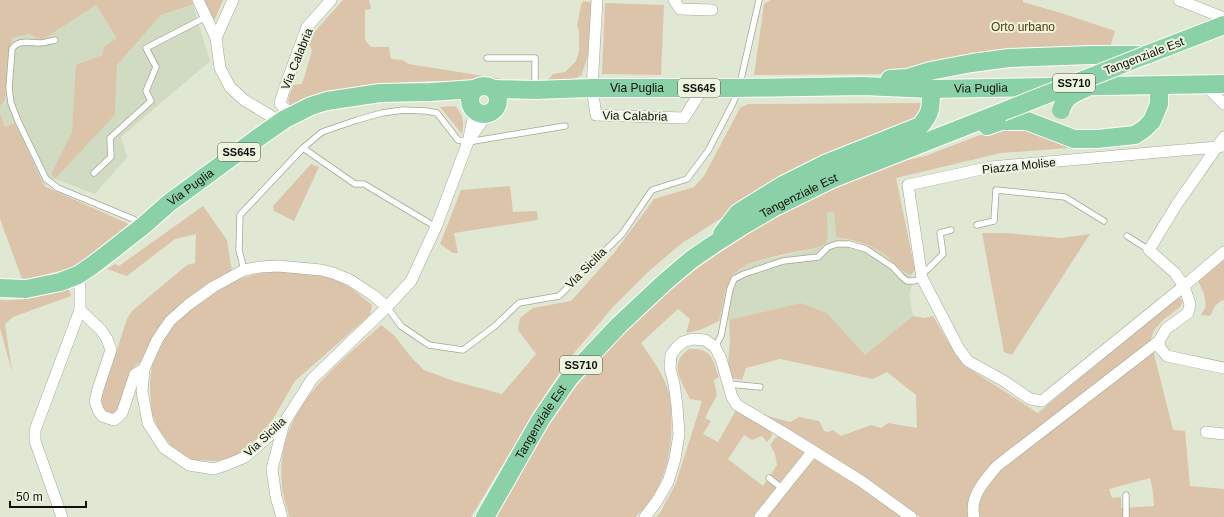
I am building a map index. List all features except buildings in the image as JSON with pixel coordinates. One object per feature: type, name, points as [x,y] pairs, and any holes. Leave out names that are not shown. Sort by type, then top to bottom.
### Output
[{"type":"main road","name":"Tangenziale Est","points":[[486,517],[542,419],[570,378],[619,325],[666,281],[692,259],[714,244],[773,208],[832,179],[1146,55],[1223,18]]},
{"type":"main road","points":[[863,86],[878,79],[906,78],[930,71],[1010,58],[1146,55]]},
{"type":"main road","points":[[1097,139],[1074,131],[1068,127],[1064,121],[1061,110],[1064,102],[1068,97],[1115,74],[1146,55]]},
{"type":"main road","name":"Via Puglia","points":[[0,288],[26,289],[60,282],[78,275],[144,226],[169,203],[259,137],[299,115],[345,98],[380,93],[431,92],[483,102],[535,90],[592,88],[863,86],[931,89],[1224,84]]},
{"type":"main road","points":[[901,152],[945,142],[1001,121],[1027,121],[1074,139],[1097,139],[1135,135],[1144,129],[1152,120],[1159,104],[1159,85]]},
{"type":"main road","points":[[714,244],[738,213],[783,185],[827,163],[920,126],[928,118],[931,104],[931,89]]},
{"type":"main road","name":"Via Puglia","points":[[144,226],[174,210],[291,124],[299,115]]},
{"type":"street","points":[[198,0],[216,38],[220,68],[230,87],[244,100],[274,118],[299,115]]},
{"type":"street","points":[[216,38],[232,0]]},
{"type":"street","name":"Via Calabria","points":[[299,115],[283,108],[280,103],[308,27],[330,0]]},
{"type":"street","name":"Via Calabria","points":[[597,0],[592,88],[596,115],[684,118],[703,88]]},
{"type":"street","points":[[674,0],[680,9],[712,10]]},
{"type":"street","points":[[1179,0],[1223,18]]},
{"type":"street","points":[[1204,84],[1224,104]]},
{"type":"street","name":"Via Sicilia","points":[[387,306],[374,295],[350,280],[333,273],[321,270],[278,266],[244,270],[188,305],[170,321],[157,340],[144,369],[142,391],[148,423],[164,448],[190,465],[214,469],[245,457],[284,423],[312,379],[387,306],[411,281],[436,227],[483,102]]},
{"type":"street","points":[[260,109],[282,114],[299,115]]},
{"type":"street","points":[[259,137],[269,128],[270,124],[268,118],[260,109]]},
{"type":"street","points":[[974,517],[973,511],[976,497],[983,483],[997,466],[1159,341],[1166,329],[1188,313],[1190,304],[1184,286],[1175,273],[1149,250],[1177,204],[1221,147],[1224,137]]},
{"type":"street","name":"Piazza Molise","points":[[1221,147],[991,167],[908,185],[921,275],[959,348],[968,361],[1004,381],[1030,399],[1042,401],[1224,252]]},
{"type":"street","points":[[62,517],[35,441],[35,430],[80,310],[78,275]]},
{"type":"street","points":[[80,310],[107,339],[111,350],[95,401],[102,416],[114,420],[122,413],[135,374],[144,369]]},
{"type":"street","points":[[645,517],[657,501],[668,482],[675,459],[679,434],[677,406],[670,368],[671,356],[677,347],[683,342],[693,339],[705,340],[715,347],[721,359],[732,397],[737,405],[861,481],[911,517]]},
{"type":"street","points":[[1159,341],[1160,348],[1167,356],[1224,368]]},
{"type":"street","points":[[282,517],[276,497],[272,469],[284,423]]},
{"type":"street","points":[[1206,432],[1224,434]]},
{"type":"street","points":[[760,517],[768,513],[783,489],[813,451]]},
{"type":"lane","points":[[739,88],[759,0]]},
{"type":"lane","points":[[94,173],[111,157],[110,138],[151,101],[146,91],[156,67],[146,48],[206,17]]},
{"type":"lane","points":[[55,40],[39,43],[19,43],[12,49],[9,88],[10,103],[18,121],[46,179],[58,188],[144,226]]},
{"type":"lane","points":[[487,58],[535,58],[535,90]]},
{"type":"lane","name":"Via Sicilia","points":[[387,306],[401,326],[429,345],[463,350],[495,326],[519,303],[559,296],[622,234],[652,190],[687,179],[708,151],[733,103],[739,88]]},
{"type":"lane","points":[[244,270],[239,250],[240,215],[303,148],[322,132],[382,113],[403,110],[437,113],[458,140],[468,142],[565,126]]},
{"type":"lane","points":[[303,148],[355,184],[364,184],[436,227]]},
{"type":"lane","name":"Piazza Molise","points":[[977,225],[994,221],[996,190],[1065,197],[1104,221]]},
{"type":"lane","points":[[715,347],[722,336],[730,289],[734,279],[744,274],[783,261],[818,257],[828,248],[837,244],[849,244],[866,249],[893,267],[907,281],[914,281],[943,254],[940,233],[951,230]]},
{"type":"lane","points":[[1127,236],[1149,250]]},
{"type":"lane","points":[[728,384],[760,387]]},
{"type":"lane","points":[[769,478],[783,489]]},
{"type":"lane","points":[[1126,495],[1126,517]]},
{"type":"shaded area","points":[[96,5],[118,38],[104,47],[102,55],[77,65],[72,132],[51,174],[55,179],[44,186],[15,124],[5,127],[0,112],[0,106],[5,100],[8,59],[12,38],[29,34],[42,39]]},
{"type":"shaded area","points":[[193,5],[210,61],[121,137],[127,157],[95,194],[55,179],[115,115],[117,65],[161,15]]},
{"type":"shaded area","points":[[834,212],[836,237],[868,245],[881,252],[905,272],[911,275],[912,286],[909,294],[913,316],[865,356],[827,313],[801,303],[719,321],[725,291],[731,275],[747,264],[820,247],[826,243],[828,236],[827,213]]},
{"type":"green space","points":[[0,0],[223,0],[215,19],[211,18],[204,1],[161,15],[117,65],[115,115],[55,179],[51,174],[72,132],[76,65],[102,55],[104,47],[117,38],[96,5],[42,40],[29,34],[12,38],[8,59],[5,100],[0,106]]},
{"type":"green space","points":[[343,0],[369,0],[371,9],[365,10],[365,40],[371,47],[389,47],[391,59],[402,60],[409,64],[514,81],[429,81],[377,84],[346,88],[294,107],[290,105],[288,100],[293,85],[302,84],[312,51],[309,44],[309,38]]},
{"type":"green space","name":"Orto urbano","points":[[771,0],[1023,0],[1023,2],[1115,31],[1110,47],[901,74],[754,75],[764,4]]},
{"type":"green space","points":[[583,1],[591,2],[593,12],[590,26],[590,50],[581,76],[564,81],[548,80],[553,74],[565,72],[576,61],[579,51],[579,32],[577,26]]},
{"type":"green space","points":[[605,3],[664,5],[661,75],[602,74]]},
{"type":"green space","points":[[921,103],[922,115],[912,123],[899,125],[825,154],[682,243],[648,272],[613,307],[568,360],[538,406],[471,517],[289,517],[282,487],[282,460],[287,436],[297,414],[325,377],[381,325],[394,335],[411,357],[424,370],[454,381],[502,394],[536,354],[518,330],[520,318],[533,308],[571,301],[614,253],[654,199],[694,187],[704,176],[740,108],[748,104]]},
{"type":"green space","points":[[455,106],[463,119],[462,134],[440,107]]},
{"type":"green space","points":[[0,112],[5,127],[15,123],[44,186],[131,225],[74,269],[55,272],[34,278],[22,279],[0,219]]},
{"type":"green space","points":[[1022,125],[1082,147],[1001,153],[896,178],[915,270],[911,275],[903,271],[885,255],[871,246],[836,237],[834,212],[827,213],[828,236],[826,243],[820,247],[780,255],[747,264],[732,275],[725,291],[719,321],[700,330],[686,333],[690,319],[678,309],[641,343],[658,368],[668,388],[671,400],[672,425],[669,455],[660,482],[654,495],[635,517],[494,517],[566,398],[640,315],[679,281],[741,238],[823,190],[894,163],[925,156],[996,129]]},
{"type":"green space","points":[[311,164],[319,167],[294,221],[274,211],[273,206]]},
{"type":"green space","points":[[510,186],[513,212],[537,211],[538,220],[454,233],[458,253],[453,253],[440,244],[461,190]]},
{"type":"green space","points":[[203,206],[227,240],[232,271],[180,305],[167,316],[157,329],[142,361],[134,367],[130,374],[117,413],[110,414],[103,411],[101,405],[102,395],[127,319],[132,311],[187,265],[195,263],[196,234],[175,239],[127,276],[107,269],[115,264],[119,266]]},
{"type":"green space","points":[[982,233],[1006,233],[1061,238],[1090,234],[1012,355],[1004,352]]},
{"type":"green space","points":[[1224,259],[1224,301],[1222,300],[1215,306],[1210,316],[1201,315],[1206,306],[1204,294],[1198,281]]},
{"type":"green space","points":[[281,270],[317,274],[342,282],[372,305],[370,315],[295,381],[273,419],[260,436],[231,459],[215,461],[193,460],[175,450],[159,431],[151,411],[150,381],[152,365],[167,334],[180,317],[209,295],[239,279]]},
{"type":"green space","points":[[68,288],[71,296],[13,317],[5,324],[12,372],[0,328],[0,300],[26,299]]},
{"type":"green space","points":[[1178,296],[1183,301],[1180,307],[1163,320],[1154,330],[1151,339],[1154,354],[1173,430],[1185,431],[1190,486],[1224,489],[1224,517],[920,517],[862,476],[760,414],[790,422],[799,417],[819,421],[824,431],[828,432],[833,430],[841,436],[871,425],[881,428],[888,423],[917,428],[916,395],[887,372],[873,379],[780,359],[746,368],[742,380],[732,378],[728,364],[730,339],[729,320],[801,303],[827,313],[865,355],[913,316],[924,318],[933,316],[956,355],[965,366],[1038,413]],"holes":[[[1150,478],[1154,506],[1121,508],[1121,497],[1112,498],[1109,489]]]},
{"type":"green space","points":[[689,349],[697,349],[707,352],[719,377],[714,380],[717,395],[705,418],[711,421],[703,434],[718,442],[736,410],[771,430],[772,436],[767,442],[762,436],[752,440],[744,435],[728,459],[763,486],[777,465],[775,454],[770,445],[775,438],[781,435],[827,467],[867,491],[901,517],[656,517],[660,513],[676,483],[702,401],[690,399],[678,372],[679,360]]}]
